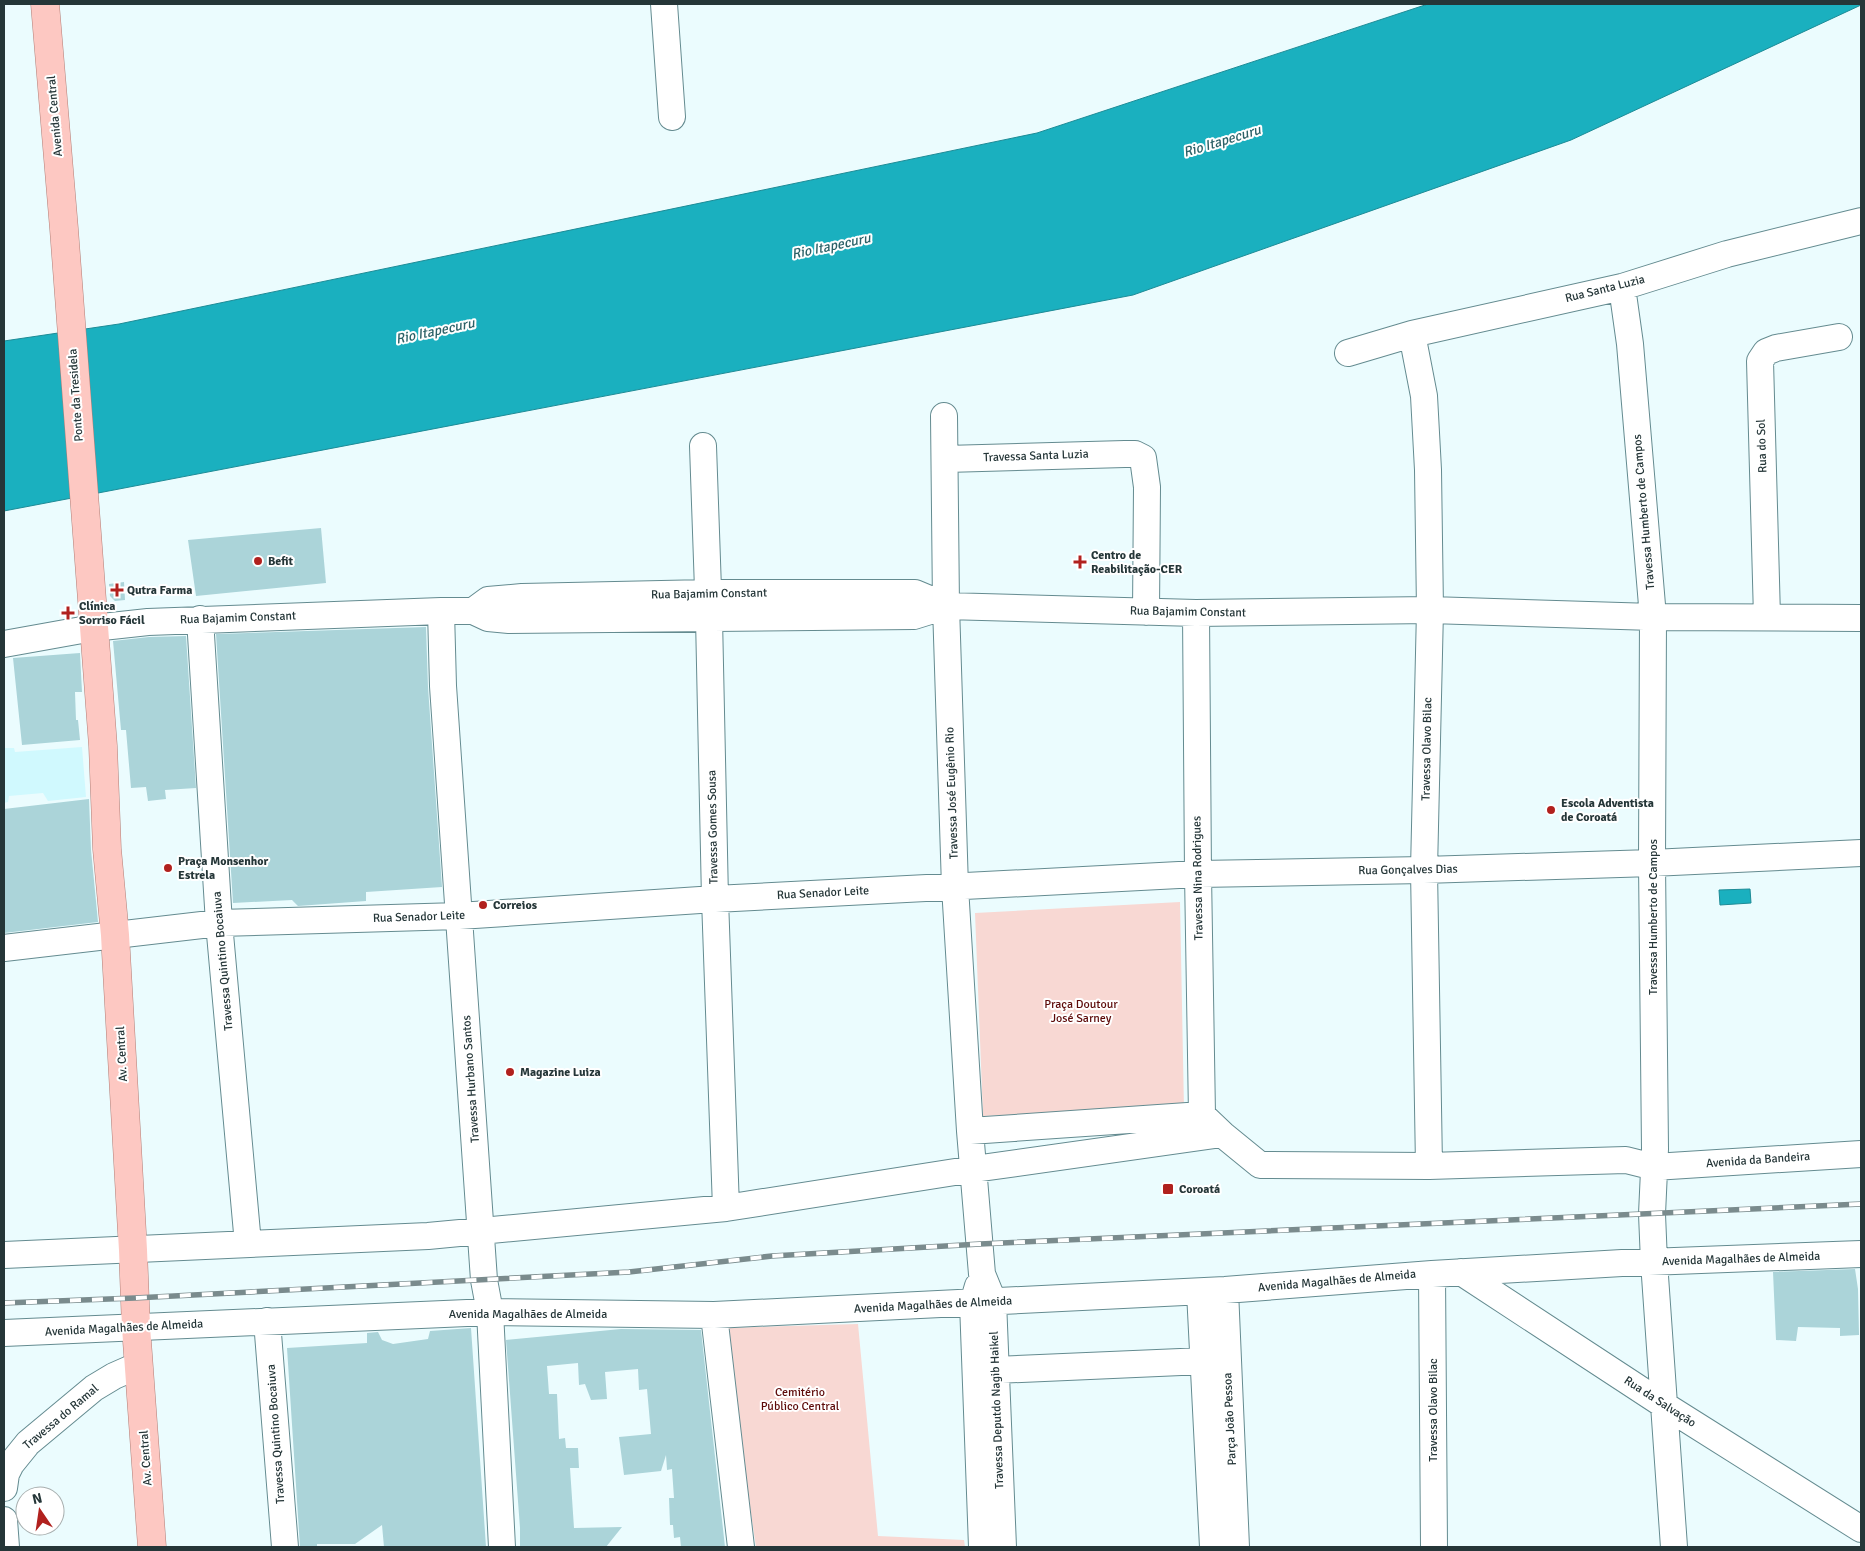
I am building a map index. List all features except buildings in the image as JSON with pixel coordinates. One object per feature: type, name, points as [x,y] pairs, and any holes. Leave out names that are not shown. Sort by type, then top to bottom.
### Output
[{"type":"main road","name":"Avenida Central","points":[[45,4],[64,229]]},
{"type":"main road","name":"Ponte da Tresidela","points":[[64,229],[88,561]]},
{"type":"main road","name":"Av. Central","points":[[88,561],[103,746],[107,849],[116,934],[136,1327],[152,1547]]},
{"type":"street","points":[[664,4],[672,117]]},
{"type":"street","name":"Rua Santa Luzia","points":[[1348,353],[1412,334],[1622,287],[1727,254],[1861,221]]},
{"type":"street","name":"Travessa Humberto de Campos","points":[[1622,287],[1630,344],[1653,617],[1652,863],[1655,1158],[1652,1214],[1674,1547]]},
{"type":"street","name":"Travessa Olavo Bilac","points":[[1412,334],[1424,396],[1426,423],[1430,610],[1424,870],[1429,1166]]},
{"type":"street","name":"Rua do Sol","points":[[1767,617],[1760,361],[1766,352],[1776,348],[1839,337]]},
{"type":"street","name":"Travessa José Eugênio Rio","points":[[944,416],[946,459],[946,606],[955,886],[974,1169]]},
{"type":"street","name":"Travessa Gomes Sousa","points":[[703,446],[709,606],[715,898],[726,1208]]},
{"type":"street","name":"Travessa Santa Luzia","points":[[946,459],[1125,454],[1135,454],[1143,458],[1146,467],[1147,487],[1146,612]]},
{"type":"street","name":"Rua Bajamim Constant","points":[[4,644],[93,628],[200,619],[474,611],[488,618],[509,620],[915,593],[946,606],[1196,614],[1430,610]]},
{"type":"street","points":[[1430,610],[1653,617],[1861,618]]},
{"type":"street","name":"Travessa Hurbano Santos","points":[[441,611],[443,686],[484,1280],[490,1312],[502,1547]]},
{"type":"street","name":"Travessa Nina Rodrigues","points":[[1196,614],[1202,1115]]},
{"type":"street","name":"Travessa Quintino Bocaiuva","points":[[200,619],[219,923],[248,1244]]},
{"type":"street","name":"Rua Gonçalves Dias","points":[[955,886],[1198,874],[1652,863],[1861,853]]},
{"type":"street","name":"Rua Senador Leite","points":[[4,948],[219,923],[459,916],[715,898],[955,886]]},
{"type":"street","points":[[970,1131],[1202,1115],[1260,1166],[1429,1166],[1655,1158]]},
{"type":"street","points":[[4,1256],[428,1236],[726,1208],[974,1169],[1222,1134]]},
{"type":"street","name":"Avenida da Bandeira","points":[[1655,1158],[1861,1138]]},
{"type":"street","name":"Avenida da Bandeira","points":[[1655,1158],[1861,1154]]},
{"type":"street","name":"Travessa Deputdo Nagib Haikel","points":[[974,1169],[983,1302],[982,1547]]},
{"type":"street","name":"Avenida Magalhães de Almeida","points":[[4,1333],[267,1321],[372,1319],[490,1312],[714,1315],[1212,1291],[1461,1272],[1861,1254]]},
{"type":"street","name":"Rua da Salvação","points":[[1461,1272],[1664,1405],[1861,1529]]},
{"type":"street","name":"Travessa Olavo Bilac","points":[[1432,1274],[1434,1547]]},
{"type":"street","name":"Parça João Pessoa","points":[[1212,1291],[1204,1361],[1213,1547]]},
{"type":"street","name":"Parça João Pessoa","points":[[1212,1291],[1236,1547]]},
{"type":"street","name":"Travessa Deputdo Nagib Haikel","points":[[983,1302],[996,1370],[1003,1547]]},
{"type":"street","points":[[714,1315],[741,1547]]},
{"type":"street","name":"Travessa Quintino Bocaiuva","points":[[267,1321],[285,1547]]},
{"type":"street","points":[[996,1370],[1204,1361]]},
{"type":"street","name":"Travessa do Ramal","points":[[4,1488],[6,1474],[11,1464],[28,1443],[94,1388],[139,1365]]},
{"type":"street","points":[[4,1520],[6,1547]]},
{"type":"shaded area","points":[[82,747],[86,797],[48,801],[43,793],[9,796],[8,802],[4,803],[4,748],[14,748],[15,752]]},
{"type":"green space","name":"Praça Doutour José Sarney","points":[[1180,902],[1184,1109],[983,1116],[975,913]]},
{"type":"green space","name":"Cemitério Público Central","points":[[858,1324],[878,1536],[964,1540],[965,1547],[756,1547],[723,1328]]},
{"type":"water","name":"Rio Itapecuru","points":[[1428,4],[1861,5],[1571,140],[1133,295],[4,511],[4,341],[119,324],[1037,133]]},
{"type":"water","points":[[1750,889],[1751,903],[1720,905],[1719,890]]},
{"type":"railway","points":[[4,1303],[629,1272],[772,1256],[980,1244],[1861,1204]]},
{"type":"place","name":"Befit","points":[[258,561]]},
{"type":"place","name":"Centro de Reabilitação-CER","points":[[1080,562]]},
{"type":"place","name":"Qutra Farma","points":[[117,590]]},
{"type":"place","name":"Clínica Sorriso Fácil","points":[[68,613]]},
{"type":"place","name":"Escola Adventista de Coroatá","points":[[1551,810]]},
{"type":"place","name":"Praça Monsenhor Estrela","points":[[168,868]]},
{"type":"place","name":"Correios","points":[[483,905]]},
{"type":"place","name":"Magazine Luiza","points":[[510,1072]]},
{"type":"place","name":"Coroatá","points":[[1168,1189]]}]
